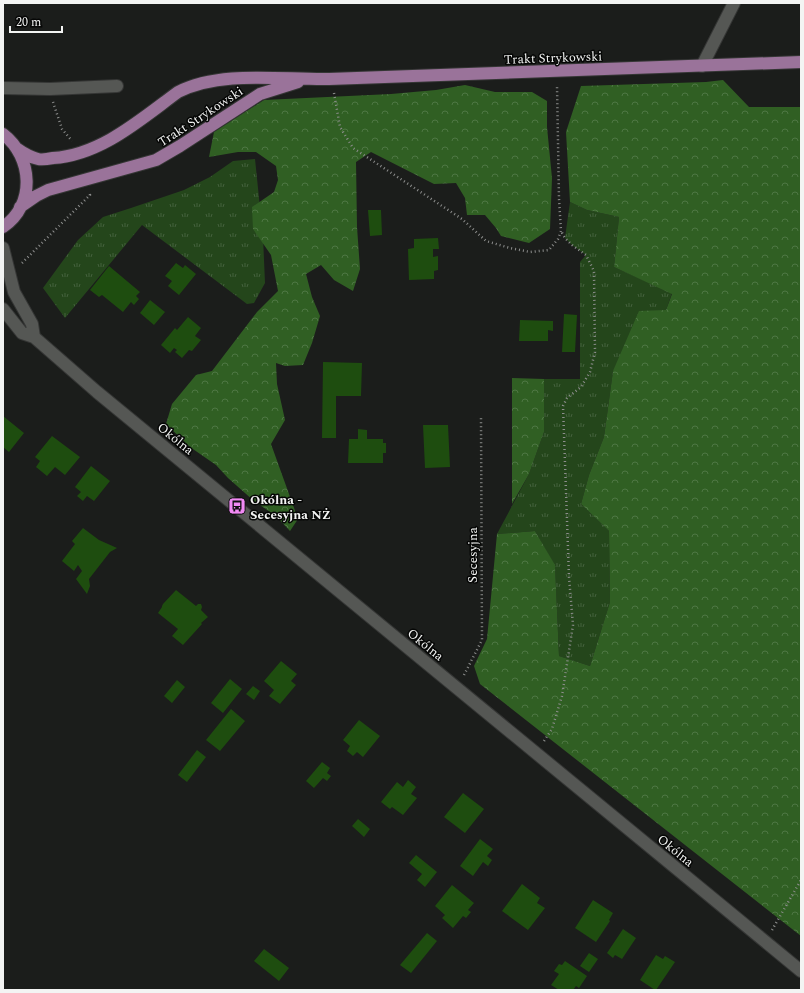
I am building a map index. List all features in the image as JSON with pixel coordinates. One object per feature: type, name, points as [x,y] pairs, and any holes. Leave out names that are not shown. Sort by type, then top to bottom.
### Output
[{"type":"main road","name":"Trakt Strykowski","points":[[16,148],[27,155],[39,159],[62,158],[89,150],[105,143],[125,130],[178,92],[197,84],[222,80],[281,77],[307,80],[801,62]]},
{"type":"main road","name":"Trakt Strykowski","points":[[20,207],[48,190],[156,160],[260,94],[307,80]]},
{"type":"main road","points":[[3,134],[16,148],[23,159],[27,177],[26,190],[20,207],[15,217],[4,228]]},
{"type":"street","points":[[702,66],[734,3]]},
{"type":"street","points":[[3,88],[50,89],[117,86]]},
{"type":"street","points":[[3,248],[14,292],[32,324],[34,337]]},
{"type":"street","name":"Okólna","points":[[3,309],[22,333],[34,337],[92,388],[801,971]]},
{"type":"path","points":[[329,79],[334,88],[340,127],[353,148],[456,215],[486,241],[530,252],[549,250],[558,239],[561,231],[558,71]]},
{"type":"path","points":[[537,753],[552,729],[562,696],[573,625],[569,576],[562,406],[567,398],[581,387],[590,372],[595,352],[594,271],[586,255],[572,245],[561,231]]},
{"type":"path","name":"Secesyjna","points":[[458,689],[482,640],[481,417]]},
{"type":"path","points":[[765,942],[801,880]]},
{"type":"green space","points":[[723,80],[749,107],[801,107],[801,936],[480,684],[474,666],[487,639],[497,534],[535,531],[555,565],[559,656],[590,666],[610,602],[609,531],[581,504],[589,475],[604,437],[613,371],[639,311],[666,310],[672,294],[614,267],[619,217],[587,210],[570,202],[566,132],[581,86],[706,82]]},
{"type":"green space","points":[[465,85],[495,92],[532,92],[547,101],[547,127],[552,178],[550,229],[529,243],[501,236],[485,215],[467,215],[465,198],[456,183],[434,184],[371,152],[356,162],[357,227],[360,269],[353,291],[334,280],[321,265],[306,274],[312,297],[320,316],[312,343],[303,365],[285,366],[276,363],[277,384],[285,420],[271,444],[298,519],[290,531],[276,516],[254,501],[216,465],[190,447],[166,424],[172,404],[196,375],[212,371],[257,312],[278,291],[271,255],[253,229],[252,207],[274,192],[278,180],[276,166],[256,152],[238,152],[209,157],[214,132],[264,100],[391,94],[436,90]]},
{"type":"green space","points":[[255,159],[263,237],[265,283],[254,303],[247,304],[142,225],[65,318],[43,288],[78,240],[103,217],[184,190],[210,177],[233,161]]},
{"type":"green space","points":[[570,202],[587,210],[619,217],[614,267],[672,293],[666,310],[613,371],[604,437],[589,475],[581,504],[609,531],[610,602],[590,666],[559,656],[555,566],[535,531],[497,534],[529,474],[544,432],[544,379],[580,379],[580,262],[586,255],[565,238]]},
{"type":"green space","points":[[512,378],[544,379],[544,432],[529,474],[512,504]]},
{"type":"building","points":[[368,210],[381,210],[382,235],[370,236]]},
{"type":"building","points":[[438,238],[439,249],[433,249],[433,257],[438,256],[438,270],[434,271],[434,279],[409,280],[408,249],[414,248],[414,239]]},
{"type":"building","points":[[176,263],[183,268],[185,265],[196,274],[179,295],[168,286],[172,281],[165,276]]},
{"type":"building","points":[[109,266],[140,292],[136,296],[139,299],[134,305],[131,302],[123,312],[102,295],[99,297],[90,290]]},
{"type":"building","points":[[150,300],[165,312],[154,325],[140,313]]},
{"type":"building","points":[[564,314],[577,315],[575,352],[562,352]]},
{"type":"building","points":[[188,317],[201,328],[195,336],[201,340],[192,351],[189,350],[182,358],[175,352],[177,350],[174,348],[170,353],[161,345],[175,328],[177,330]]},
{"type":"building","points":[[520,320],[553,321],[553,331],[548,330],[548,341],[519,341]]},
{"type":"building","points":[[323,362],[362,363],[361,396],[336,396],[336,438],[322,438]]},
{"type":"building","points":[[3,416],[24,433],[9,452],[3,447]]},
{"type":"building","points":[[423,425],[448,425],[450,467],[425,468]]},
{"type":"building","points":[[358,429],[367,430],[367,439],[383,439],[383,443],[386,443],[386,453],[383,453],[383,463],[348,463],[349,439],[358,439]]},
{"type":"building","points":[[52,436],[80,457],[65,475],[55,467],[47,476],[36,467],[40,461],[35,457]]},
{"type":"building","points":[[91,466],[110,481],[94,501],[87,496],[83,501],[77,496],[81,492],[75,487]]},
{"type":"building","points":[[83,528],[99,540],[117,548],[110,552],[89,579],[90,586],[87,594],[76,579],[82,571],[78,565],[74,571],[62,561],[75,544],[72,541]]},
{"type":"building","points":[[176,590],[196,606],[201,604],[201,610],[208,617],[201,623],[202,624],[183,645],[172,636],[178,629],[158,613],[163,604]]},
{"type":"building","points":[[281,661],[297,674],[291,681],[296,685],[280,704],[269,696],[274,690],[264,681]]},
{"type":"building","points":[[230,679],[242,689],[223,713],[211,703]]},
{"type":"building","points":[[177,680],[185,687],[172,703],[164,696]]},
{"type":"building","points":[[253,686],[260,691],[254,700],[246,694]]},
{"type":"building","points":[[231,709],[245,721],[220,751],[206,740]]},
{"type":"building","points":[[359,720],[380,736],[363,757],[357,752],[353,756],[347,751],[350,746],[343,740]]},
{"type":"building","points":[[197,750],[206,757],[187,782],[178,775]]},
{"type":"building","points":[[322,762],[330,768],[327,773],[331,776],[327,781],[323,778],[314,788],[306,781]]},
{"type":"building","points":[[408,780],[416,787],[411,794],[417,798],[403,815],[392,807],[390,809],[381,802],[397,782],[403,787]]},
{"type":"building","points":[[463,793],[484,809],[465,833],[444,817]]},
{"type":"building","points":[[358,819],[370,829],[364,837],[352,826]]},
{"type":"building","points":[[480,839],[493,849],[487,856],[492,860],[488,866],[483,862],[473,876],[460,866]]},
{"type":"building","points":[[416,855],[437,872],[425,887],[417,880],[422,874],[409,863]]},
{"type":"building","points":[[522,884],[540,898],[537,903],[545,908],[528,930],[502,911]]},
{"type":"building","points":[[452,885],[474,903],[468,910],[471,912],[466,918],[463,916],[453,928],[442,918],[445,915],[435,906]]},
{"type":"building","points":[[593,900],[613,913],[609,920],[610,921],[596,942],[575,928]]},
{"type":"building","points":[[623,929],[636,938],[622,959],[615,955],[613,958],[607,953]]},
{"type":"building","points":[[427,933],[437,941],[411,973],[400,965]]},
{"type":"building","points":[[264,949],[289,968],[279,981],[254,961]]},
{"type":"building","points":[[589,953],[598,959],[589,972],[580,966]]},
{"type":"building","points":[[656,955],[663,959],[665,956],[675,962],[655,990],[640,980]]},
{"type":"building","points":[[565,961],[587,976],[579,988],[576,986],[573,990],[559,990],[551,985],[559,974],[554,971],[559,964],[562,965]]},
{"type":"place","name":"Okólna - Secesyjna NŻ","points":[[237,506]]}]
